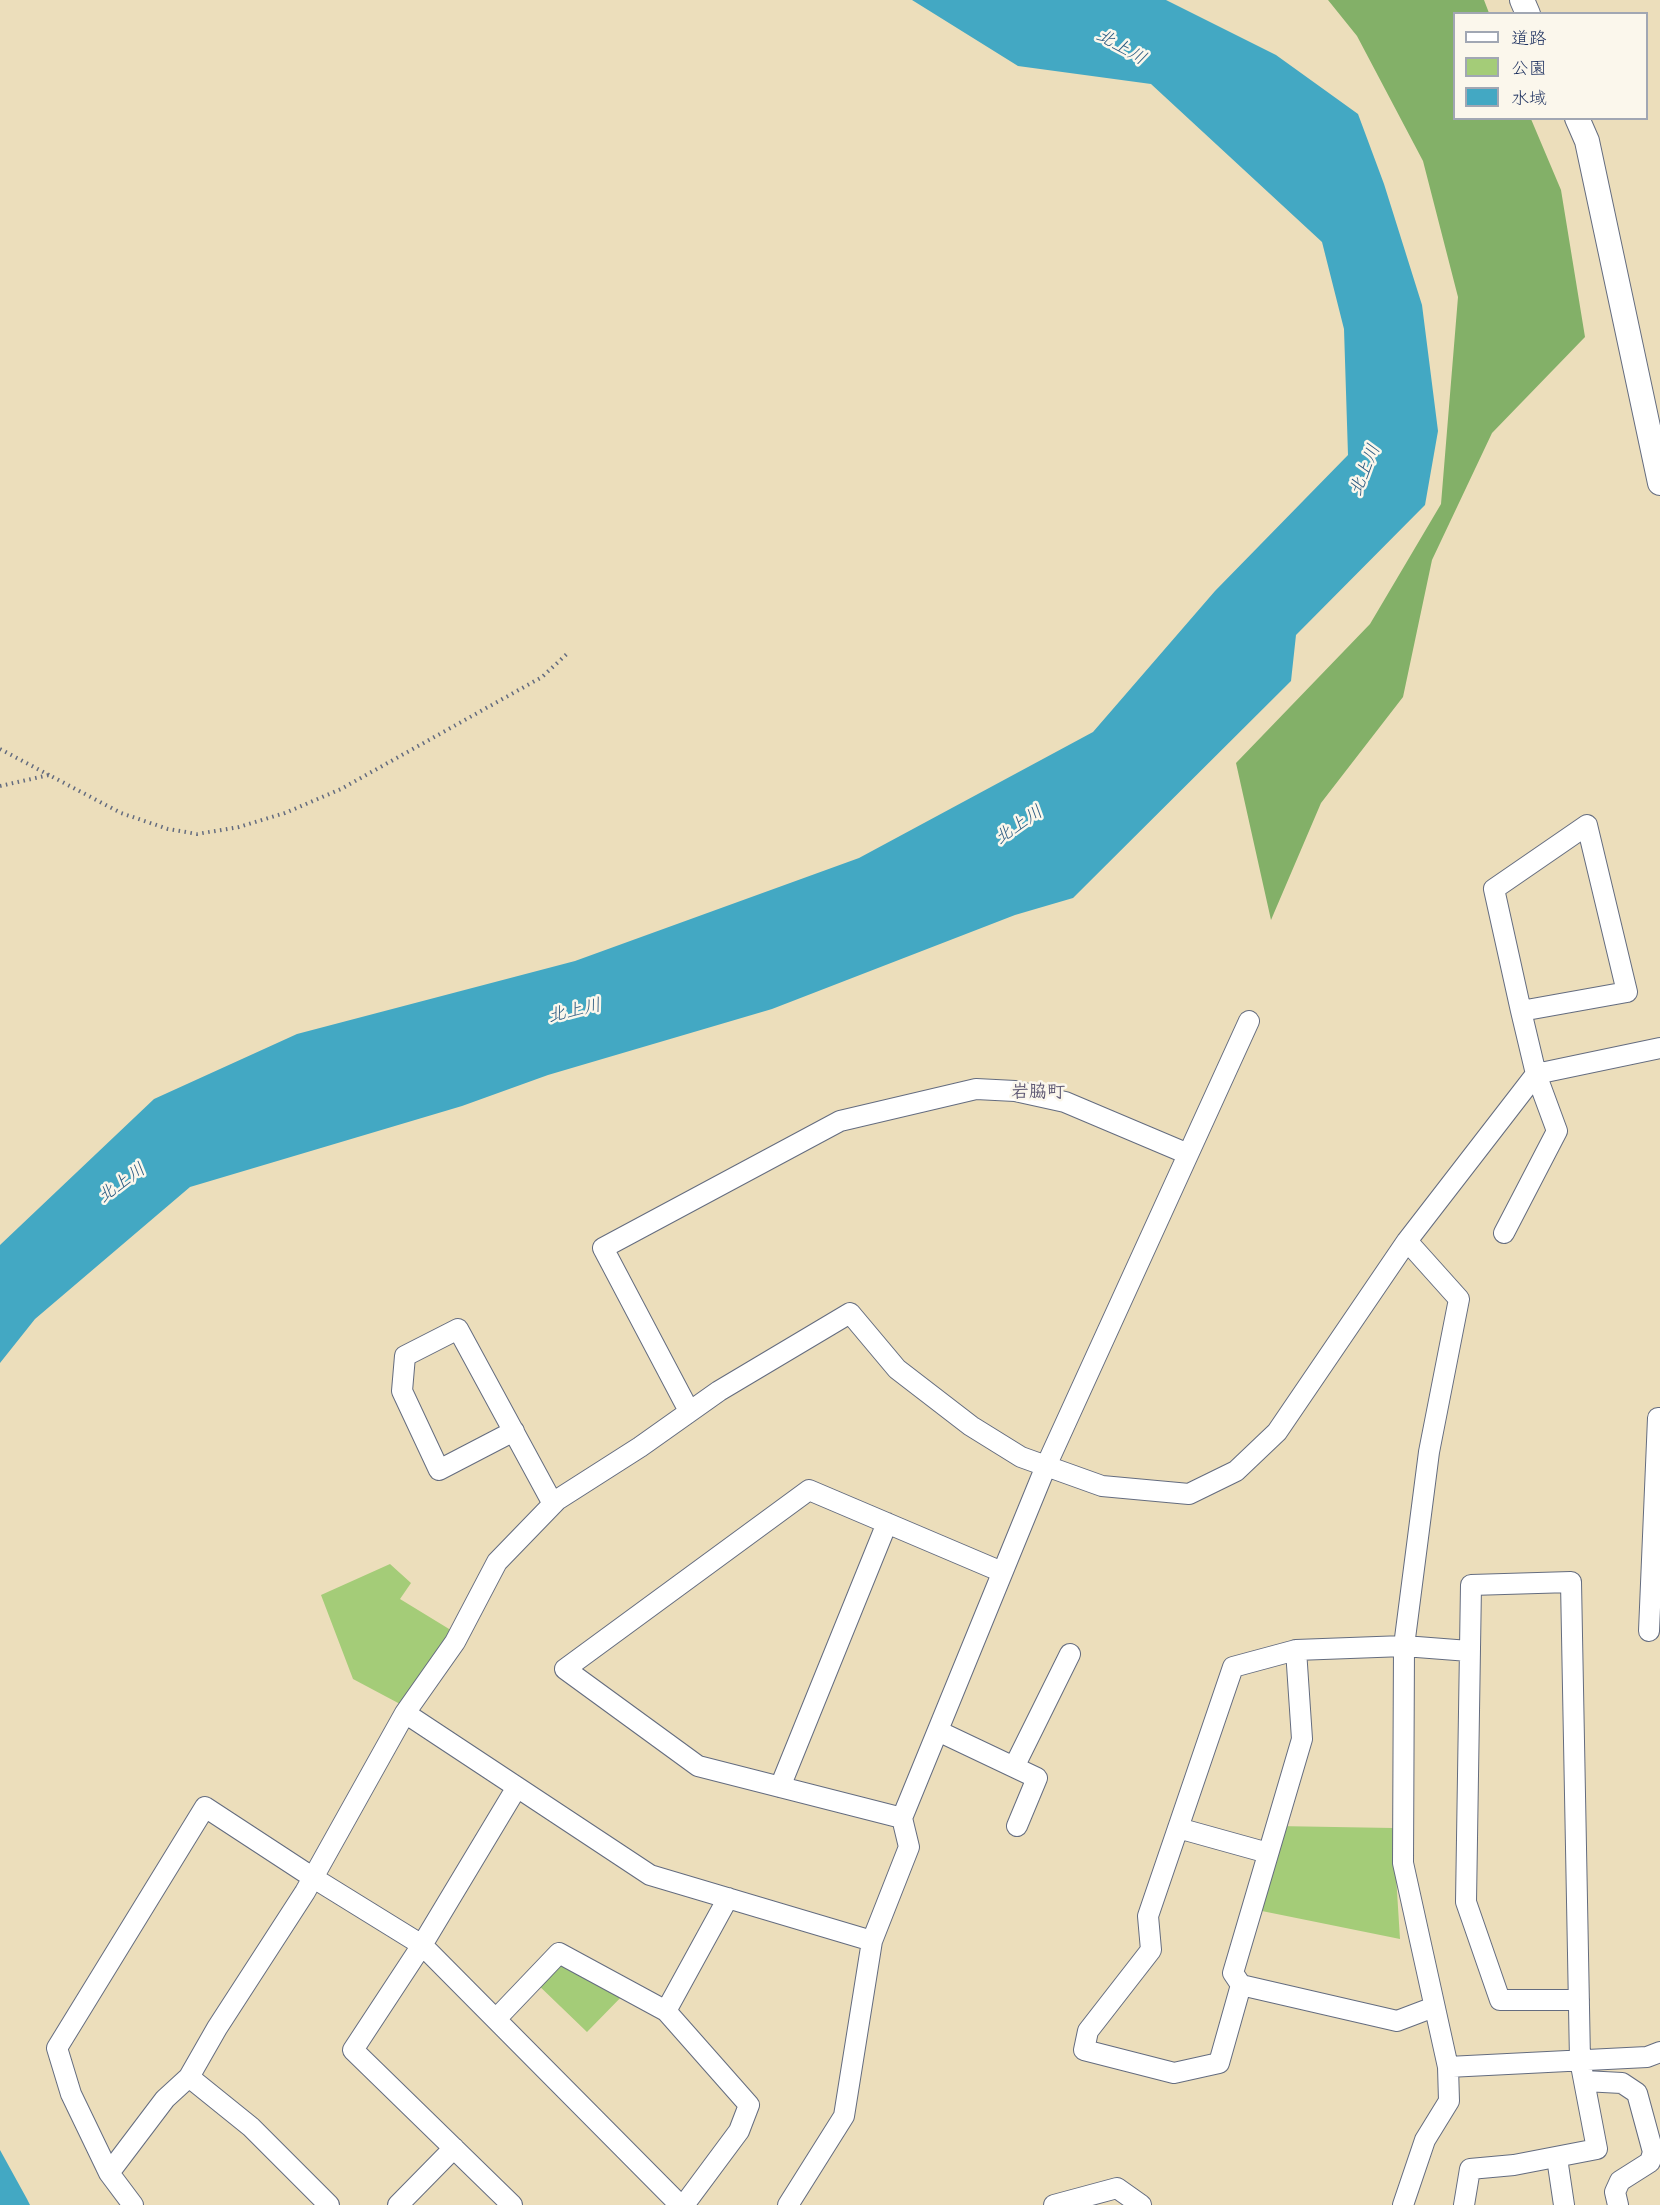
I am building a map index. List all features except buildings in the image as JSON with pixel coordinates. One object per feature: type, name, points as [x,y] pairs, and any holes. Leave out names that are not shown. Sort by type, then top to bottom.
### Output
[{"type":"street","points":[[1577,120],[1587,141],[1660,483]]},
{"type":"street","points":[[1504,1233],[1557,1131],[1536,1074],[1521,1011],[1494,889],[1587,825],[1627,992],[1521,1011]]},
{"type":"street","points":[[788,2205],[844,2116],[872,1941],[909,1847],[902,1818],[1046,1466],[1249,1021]]},
{"type":"street","points":[[109,2173],[165,2100],[189,2077],[217,2028],[305,1892],[405,1713],[455,1642],[497,1562],[553,1504],[640,1447],[719,1391],[850,1313],[897,1369],[971,1426],[1021,1457],[1102,1486],[1189,1494],[1236,1471],[1277,1432],[1407,1241],[1536,1074],[1660,1048]]},
{"type":"street","points":[[689,1411],[603,1248],[840,1121],[976,1089],[1014,1091],[1065,1102],[1188,1155]]},
{"type":"street","points":[[1403,2205],[1425,2140],[1449,2101],[1448,2067],[1402,1863],[1404,1646],[1430,1452],[1459,1299],[1407,1241]]},
{"type":"street","points":[[514,1431],[439,1470],[402,1391],[405,1356],[458,1329],[514,1431],[553,1504]]},
{"type":"street","points":[[1649,1631],[1658,1418],[1660,1418]]},
{"type":"street","points":[[902,1818],[698,1766],[565,1669],[809,1491],[1002,1572]]},
{"type":"street","points":[[780,1787],[887,1523]]},
{"type":"street","points":[[1464,2205],[1470,2169],[1514,2165],[1597,2149],[1580,2060],[1579,2000],[1571,1582],[1471,1585],[1466,1902],[1500,2000],[1579,2000]]},
{"type":"street","points":[[1241,1985],[1219,2063],[1174,2073],[1084,2050],[1088,2031],[1151,1950],[1148,1916],[1233,1667],[1296,1650],[1404,1646],[1469,1651]]},
{"type":"street","points":[[1296,1650],[1302,1739],[1233,1973],[1241,1985],[1397,2021],[1434,2007]]},
{"type":"street","points":[[1014,1767],[1070,1654]]},
{"type":"street","points":[[405,1713],[650,1875],[872,1941]]},
{"type":"street","points":[[938,1731],[1037,1778],[1017,1826]]},
{"type":"street","points":[[512,2205],[353,2050],[422,1945],[517,1787]]},
{"type":"street","points":[[133,2205],[109,2173],[71,2094],[57,2048],[206,1807],[312,1877],[422,1945],[496,2019],[682,2205],[739,2131],[749,2105],[666,2011],[559,1953],[496,2019]]},
{"type":"street","points":[[1178,1828],[1268,1853]]},
{"type":"street","points":[[666,2011],[728,1898]]},
{"type":"street","points":[[1448,2067],[1647,2057],[1660,2052]]},
{"type":"street","points":[[189,2077],[251,2127],[329,2205]]},
{"type":"street","points":[[1584,2081],[1622,2083],[1637,2093],[1653,2152],[1650,2162],[1620,2181],[1615,2192],[1618,2205]]},
{"type":"street","points":[[398,2205],[454,2148]]},
{"type":"street","points":[[1557,2158],[1564,2205]]},
{"type":"street","points":[[1054,2205],[1117,2188],[1141,2205]]},
{"type":"path","points":[[0,749],[121,813],[168,829],[197,834],[239,827],[285,813],[341,789],[542,677],[569,652]]},
{"type":"path","points":[[0,786],[49,775]]},
{"type":"green space","points":[[1328,0],[1484,0],[1489,12],[1453,12],[1453,120],[1531,120],[1561,190],[1585,337],[1492,433],[1432,560],[1403,697],[1321,803],[1271,920],[1236,763],[1370,624],[1441,504],[1458,297],[1423,161],[1357,36]]},
{"type":"green space","points":[[390,1564],[411,1583],[400,1599],[454,1632],[400,1704],[353,1679],[321,1595]]},
{"type":"green space","points":[[1276,1826],[1393,1828],[1400,1939],[1252,1909]]},
{"type":"green space","points":[[559,1953],[628,1990],[587,2032],[533,1980]]},
{"type":"water","name":"北上川","points":[[912,0],[1166,0],[1276,55],[1358,114],[1384,184],[1422,305],[1438,431],[1425,505],[1296,635],[1291,681],[1073,898],[1015,915],[772,1009],[548,1075],[462,1106],[190,1187],[35,1319],[0,1363],[0,1245],[154,1099],[297,1034],[575,961],[859,858],[1093,732],[1215,591],[1348,455],[1344,329],[1322,242],[1151,84],[1018,66]]},
{"type":"water","points":[[0,2150],[27,2199],[30,2205],[0,2205]]},
{"type":"district","name":"岩脇町","points":[[1038,1094]]}]
